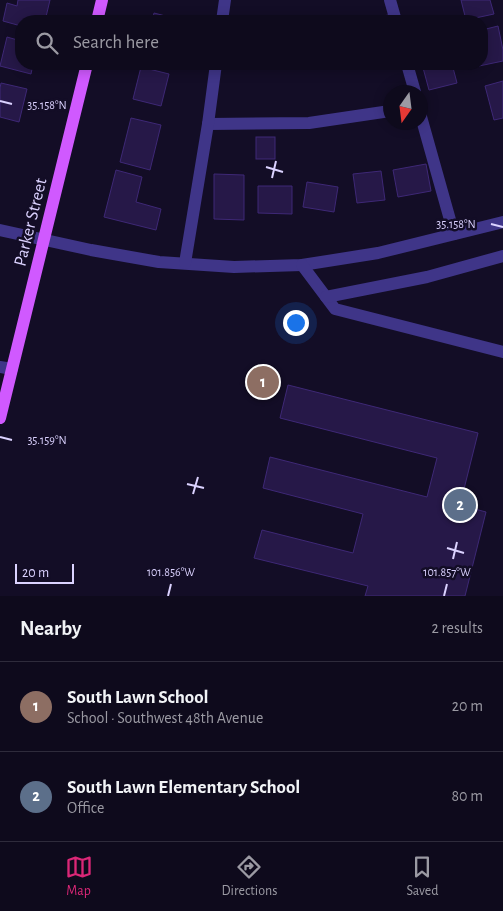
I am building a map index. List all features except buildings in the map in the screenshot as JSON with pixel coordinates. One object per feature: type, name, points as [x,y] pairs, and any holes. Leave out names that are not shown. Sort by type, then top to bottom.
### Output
[{"type":"main road","points":[[98,15],[102,0]]},
{"type":"main road","name":"Parker Street","points":[[0,418],[6,368],[44,240],[86,70]]},
{"type":"street","points":[[223,15],[224,0]]},
{"type":"street","points":[[390,0],[394,15]]},
{"type":"street","points":[[185,264],[215,70]]},
{"type":"street","points":[[409,70],[413,85]]},
{"type":"street","points":[[208,124],[310,123],[383,112]]},
{"type":"street","points":[[425,130],[454,234]]},
{"type":"street","points":[[0,230],[90,250],[159,262],[234,267],[302,265],[378,253],[503,222]]},
{"type":"street","points":[[326,297],[427,276],[503,256]]},
{"type":"street","points":[[302,265],[336,309],[503,352]]},
{"type":"place","name":"South Lawn School","points":[[263,382]]},
{"type":"place","name":"South Lawn Elementary School","points":[[460,505]]}]
